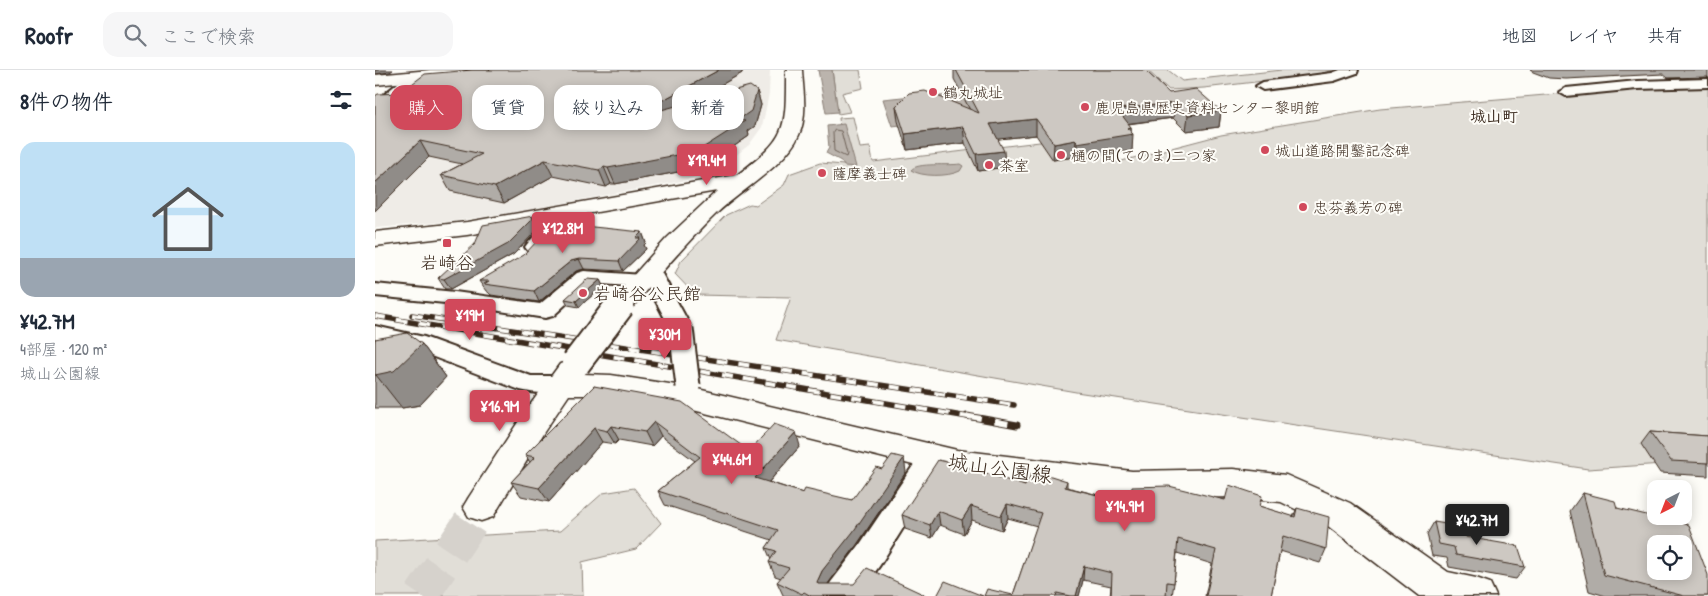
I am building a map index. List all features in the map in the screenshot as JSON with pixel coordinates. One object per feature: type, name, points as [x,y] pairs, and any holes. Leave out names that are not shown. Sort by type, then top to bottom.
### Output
[{"type":"main road","points":[[375,80],[481,70]]},
{"type":"main road","points":[[481,508],[533,424],[620,305],[645,275],[711,207],[789,137],[793,120],[794,70]]},
{"type":"main road","points":[[375,239],[460,231],[695,187],[741,181]]},
{"type":"main road","name":"城山公園線","points":[[568,374],[611,385],[689,392],[957,463],[1132,485],[1233,483],[1286,489],[1337,513],[1439,588],[1476,596]]},
{"type":"street","points":[[1263,86],[1334,77],[1352,70]]},
{"type":"street","points":[[375,88],[414,77]]},
{"type":"street","points":[[375,109],[414,77]]},
{"type":"street","points":[[1566,92],[1637,85],[1708,83]]},
{"type":"street","points":[[522,260],[567,212]]},
{"type":"street","points":[[375,290],[455,298],[545,311],[584,277],[645,275],[681,329],[689,392]]},
{"type":"street","points":[[455,298],[480,284]]},
{"type":"street","points":[[375,334],[416,342],[529,384],[568,374]]},
{"type":"street","points":[[839,596],[869,556],[933,458]]},
{"type":"shaded area","points":[[560,70],[770,70],[769,94],[762,127],[749,145],[726,163],[687,180],[521,211],[456,221],[375,228],[375,115],[390,111],[390,130],[462,130],[462,94],[472,91],[472,130],[544,130],[544,85],[498,85]]},
{"type":"shaded area","points":[[832,70],[860,70],[863,88],[842,93],[850,112],[838,114]]},
{"type":"shaded area","points":[[1147,70],[1168,70],[1182,81],[1282,70],[1334,70],[1315,75],[1204,88],[1169,90]]},
{"type":"shaded area","points":[[1708,85],[1708,461],[1588,469],[1076,392],[776,340],[791,297],[695,295],[675,274],[681,261],[726,215],[750,204],[756,205],[784,185],[789,174],[820,163],[844,165],[839,118],[853,117],[860,148],[870,147],[873,162],[1098,135],[1121,160],[1114,163],[1221,135],[1380,109],[1640,87]]},
{"type":"shaded area","points":[[634,488],[661,523],[636,549],[582,562],[583,596],[375,596],[375,541],[560,531],[603,493]]},
{"type":"water","points":[[818,70],[832,70],[838,112],[826,113]]},
{"type":"water","points":[[959,94],[960,97],[985,94],[1001,96],[948,120],[892,126],[883,99],[912,96],[913,99]]},
{"type":"water","points":[[844,124],[856,167],[844,166],[841,161],[826,153],[829,148],[827,126]]},
{"type":"water","points":[[960,164],[963,166],[960,171],[949,174],[928,175],[911,170],[926,165]]},
{"type":"building","points":[[472,70],[719,70],[691,85],[672,85],[672,95],[662,101],[662,85],[554,85],[554,130],[662,130],[662,110],[672,107],[672,130],[731,130],[698,151],[608,168],[604,167],[599,170],[545,160],[495,187],[441,175],[482,154],[420,141],[375,183],[375,96],[378,94],[390,93],[390,130],[462,130],[462,85],[411,85],[425,74]]},
{"type":"building","points":[[956,70],[1145,70],[1169,93],[1196,89],[1221,111],[1188,115],[1175,103],[1117,109],[1131,127],[1127,128],[1133,134],[1077,143],[1076,140],[1054,144],[1036,119],[990,124],[1004,151],[976,154],[963,127],[905,134],[896,106],[909,93],[925,91],[979,113]]},
{"type":"building","points":[[750,86],[757,91],[751,111],[744,116],[744,88]]},
{"type":"building","points":[[533,216],[532,220],[508,244],[444,279],[438,278],[475,244],[483,225]]},
{"type":"building","points":[[554,223],[642,232],[636,238],[641,238],[619,261],[579,259],[571,261],[534,291],[484,284],[489,281],[479,281],[524,255]]},
{"type":"building","points":[[587,279],[600,280],[576,301],[565,299]]},
{"type":"building","points":[[407,333],[422,344],[394,371],[375,375],[375,339]]},
{"type":"building","points":[[594,386],[682,402],[749,451],[774,424],[796,432],[755,478],[803,493],[805,489],[852,500],[876,467],[882,469],[892,455],[904,458],[853,532],[822,571],[817,582],[818,584],[854,584],[867,568],[927,596],[811,596],[804,592],[802,594],[777,582],[789,568],[769,562],[776,551],[766,548],[778,530],[658,491],[700,457],[654,422],[645,432],[611,426],[607,431],[594,428],[539,488],[511,482],[535,457],[525,455]]},
{"type":"building","points":[[1650,432],[1708,436],[1708,463],[1671,461]]},
{"type":"building","points":[[938,460],[961,465],[1025,486],[1031,474],[1051,476],[1067,481],[1065,487],[1130,503],[1132,487],[1169,486],[1225,500],[1229,485],[1262,496],[1259,506],[1295,517],[1297,508],[1329,517],[1326,549],[1283,536],[1271,596],[1206,596],[1216,550],[1178,539],[1174,583],[1167,582],[1166,596],[1111,596],[1112,573],[1084,566],[1076,596],[1057,593],[1056,596],[984,596],[987,589],[1013,595],[1041,513],[1007,504],[1001,516],[971,506],[962,520],[938,511],[930,525],[902,515]]},
{"type":"building","points":[[1583,493],[1615,501],[1617,508],[1647,515],[1647,525],[1689,525],[1708,575],[1708,596],[1684,596],[1604,575]]},
{"type":"building","points":[[1434,522],[1464,527],[1466,537],[1518,546],[1525,567],[1456,555],[1454,547],[1439,544]]},
{"type":"building","points":[[945,581],[983,596],[937,596]]},
{"type":"tunnel","points":[[421,596],[481,507]]},
{"type":"railway","points":[[412,315],[1014,405]]},
{"type":"railway","points":[[375,316],[974,418]]},
{"type":"railway","points":[[967,416],[1017,425]]},
{"type":"place","name":"鶴丸城址","points":[[933,92]]},
{"type":"place","name":"鹿児島県歴史資料センター黎明館","points":[[1085,107]]},
{"type":"place","name":"城山道路開鑿記念碑","points":[[1265,150]]},
{"type":"place","name":"樋の間(てのま)二つ家","points":[[1061,155]]},
{"type":"place","name":"茶室","points":[[989,165]]},
{"type":"place","name":"薩摩義士碑","points":[[822,173]]},
{"type":"place","name":"忠芬義芳の碑","points":[[1303,207]]},
{"type":"place","name":"岩崎谷","points":[[447,243]]},
{"type":"place","name":"岩崎谷公民館","points":[[583,293]]},
{"type":"district","name":"城山町","points":[[1494,116]]}]
